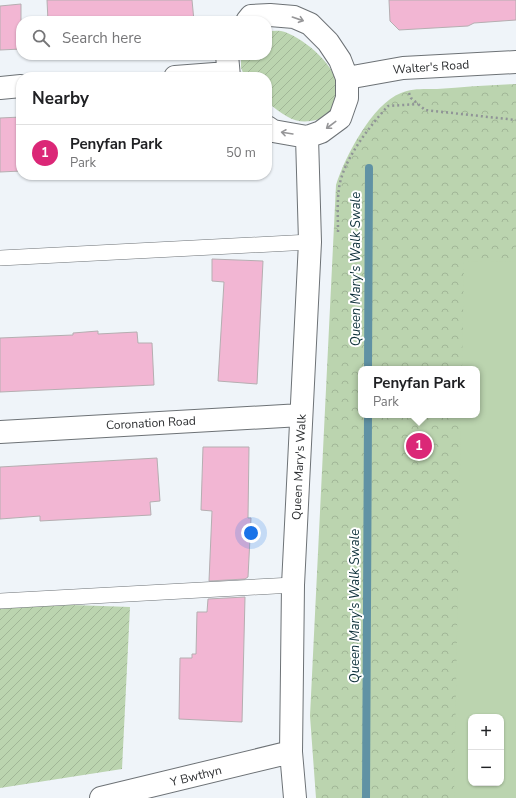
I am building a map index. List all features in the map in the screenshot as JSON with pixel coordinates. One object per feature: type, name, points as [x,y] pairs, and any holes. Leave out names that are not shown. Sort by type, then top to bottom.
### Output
[{"type":"street","points":[[251,16],[269,8],[310,24],[328,42],[340,60],[347,78],[347,98],[340,118],[321,132],[308,137],[272,130]]},
{"type":"street","name":"Walter's Road","points":[[347,78],[403,68],[516,62]]},
{"type":"street","points":[[204,72],[228,68]]},
{"type":"street","points":[[0,88],[16,86]]},
{"type":"street","name":"Queen Mary's Walk","points":[[295,798],[292,752],[293,585],[310,242],[308,137]]},
{"type":"street","name":"Coronation Road","points":[[0,432],[301,415]]},
{"type":"street","name":"Y Bwthyn","points":[[101,798],[168,791],[292,752]]},
{"type":"lane","points":[[0,258],[310,242]]},
{"type":"lane","points":[[0,601],[293,585]]},
{"type":"path","points":[[408,88],[411,98],[425,110],[516,120]]},
{"type":"path","points":[[338,232],[339,187],[357,145],[376,119],[388,106],[418,104]]},
{"type":"green space","points":[[272,31],[283,31],[293,36],[302,41],[320,56],[333,73],[337,83],[338,92],[337,101],[332,115],[312,121],[290,118],[272,106],[272,72],[243,72],[241,60],[272,60]]},
{"type":"green space","points":[[516,84],[516,798],[316,798],[310,716],[336,185],[353,146],[370,120],[380,108],[390,99],[405,91]]},
{"type":"green space","points":[[464,261],[516,262],[516,798],[454,798],[461,418],[480,418],[480,366],[462,366]]},
{"type":"green space","points":[[73,605],[130,607],[122,769],[0,788],[0,607]]},
{"type":"building","points":[[47,0],[192,0],[194,16],[48,16]]},
{"type":"building","points":[[389,0],[516,0],[516,20],[474,23],[468,26],[399,30],[390,21]]},
{"type":"building","points":[[21,4],[21,16],[16,16],[16,49],[0,50],[0,6]]},
{"type":"building","points":[[16,117],[16,171],[0,172],[0,118]]},
{"type":"building","points":[[212,259],[263,261],[257,384],[218,381],[224,282],[212,281]]},
{"type":"building","points":[[98,331],[98,334],[137,332],[138,343],[152,343],[154,385],[0,392],[0,338],[73,335],[73,333]]},
{"type":"building","points":[[203,447],[249,447],[248,518],[251,518],[248,577],[245,579],[209,581],[212,511],[201,510]]},
{"type":"building","points":[[157,458],[160,501],[150,502],[151,515],[40,521],[40,516],[0,519],[0,467]]},
{"type":"building","points":[[245,597],[242,722],[179,719],[180,658],[192,658],[192,654],[196,654],[197,612],[207,612],[208,599]]},
{"type":"waterway","name":"Queen Mary's Walk Swale","points":[[368,366],[369,168]]},
{"type":"waterway","name":"Queen Mary's Walk Swale","points":[[366,798],[368,418]]},
{"type":"place","name":"Penyfan Park","points":[[419,446]]}]
